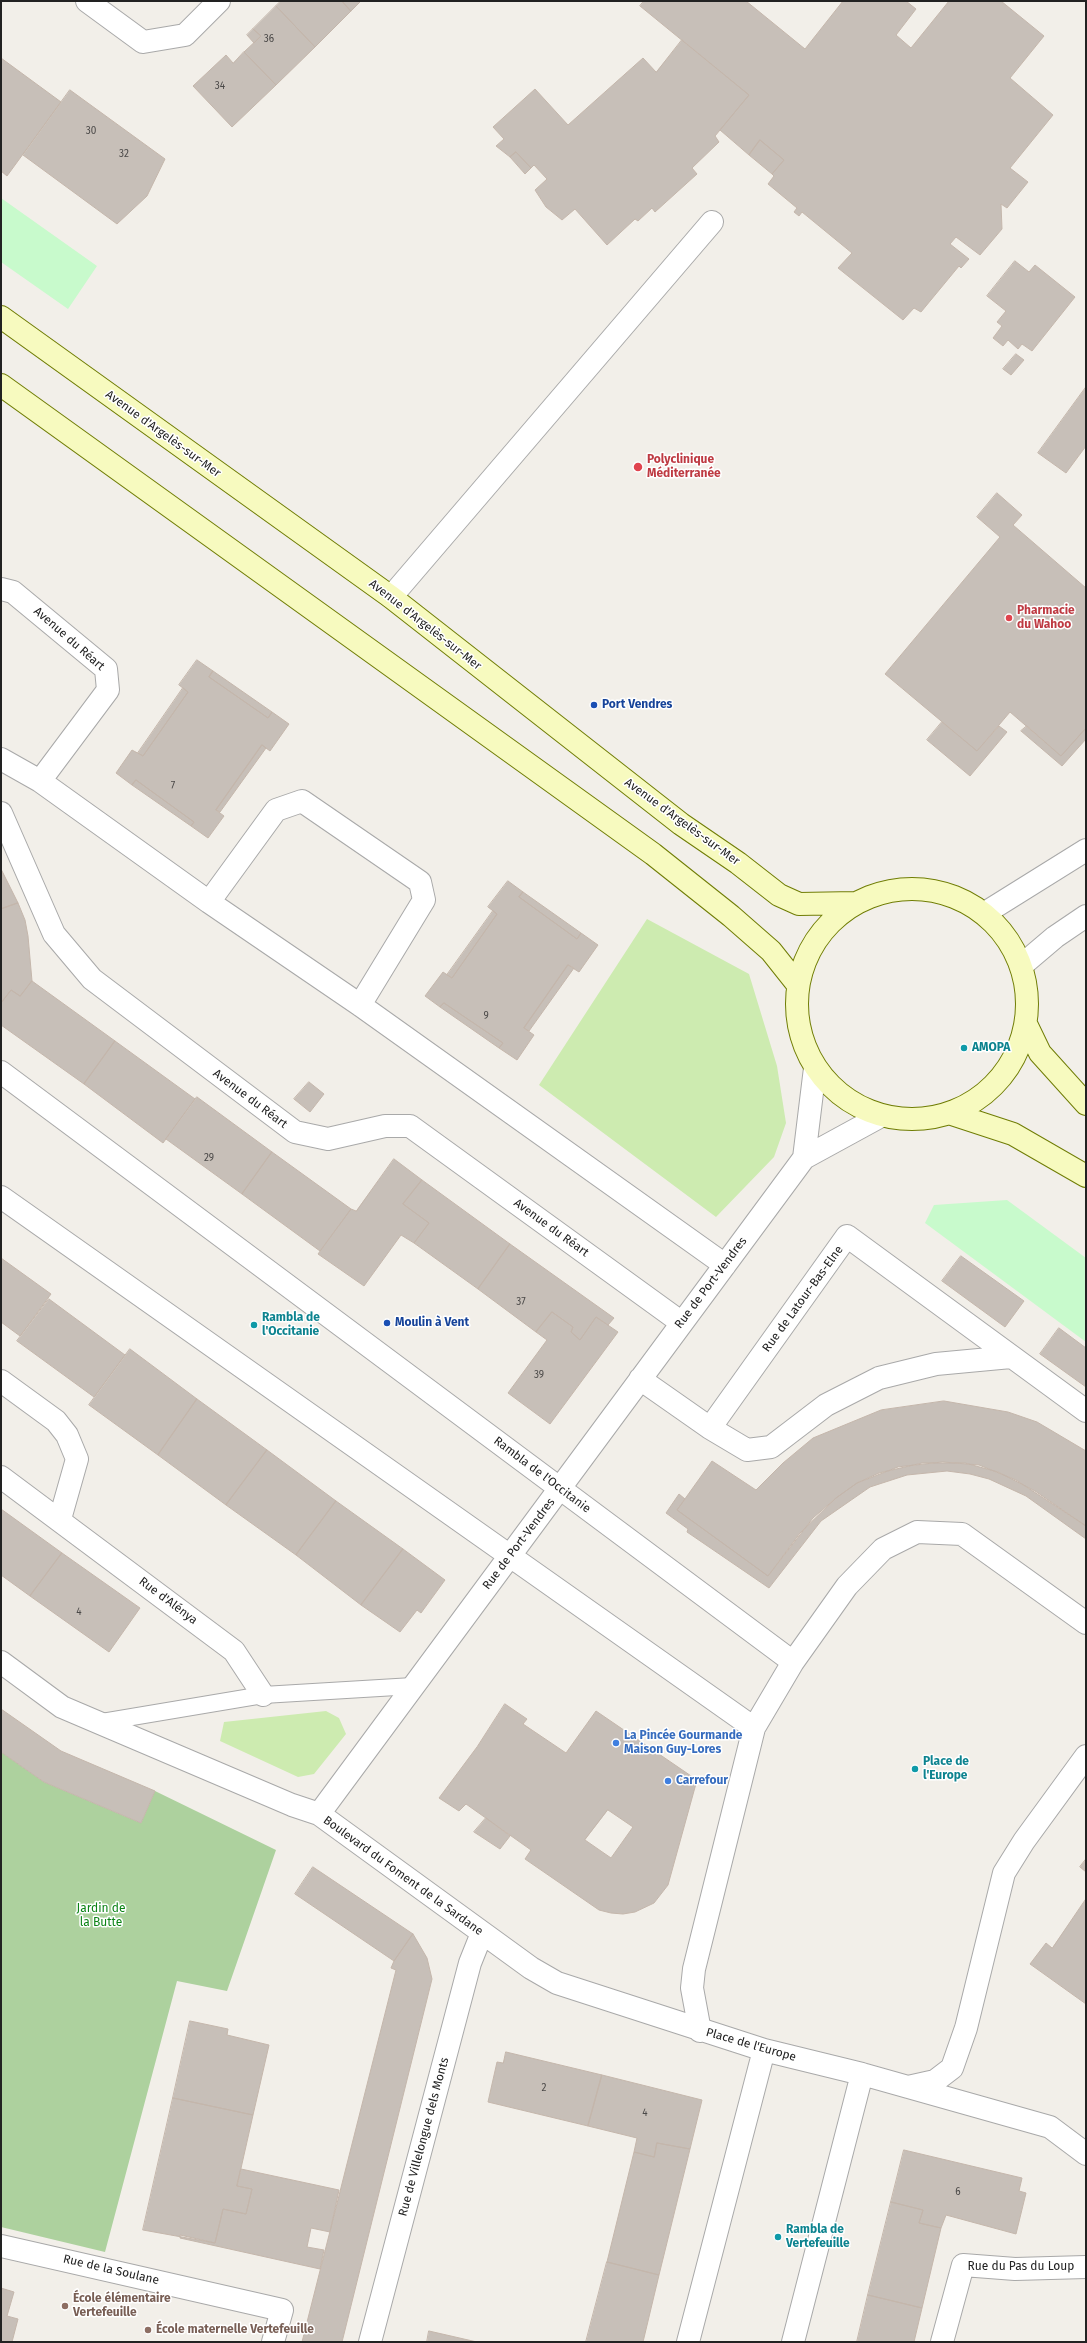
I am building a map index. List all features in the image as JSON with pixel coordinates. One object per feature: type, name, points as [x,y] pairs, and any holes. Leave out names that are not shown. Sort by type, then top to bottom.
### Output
[{"type":"main road","name":"Avenue d'Argelès-sur-Mer","points":[[1,317],[391,597],[681,824],[738,863],[779,895],[799,904],[856,903]]},
{"type":"main road","points":[[1,385],[653,854],[732,916],[771,951],[798,985]]},
{"type":"main road","points":[[925,889],[957,896],[985,913],[1007,937],[1022,965],[1028,995],[1027,1026],[1017,1054],[1001,1079],[978,1100],[952,1114],[917,1120],[881,1116],[856,1105],[833,1089],[815,1068],[802,1042],[796,1013],[798,985],[809,952],[829,924],[856,903],[892,890],[925,889]]},
{"type":"main road","points":[[1027,1026],[1040,1053],[1086,1104]]},
{"type":"main road","points":[[952,1114],[1012,1134],[1086,1176]]},
{"type":"street","points":[[87,1],[143,42],[185,35],[219,1]]},
{"type":"street","points":[[391,597],[712,222]]},
{"type":"street","name":"Avenue du Réart","points":[[1,589],[13,592],[106,669],[108,690],[40,780]]},
{"type":"street","points":[[1,759],[40,780],[209,902],[360,1005],[725,1265]]},
{"type":"street","points":[[209,902],[276,810],[302,801],[420,882],[424,900],[360,1005]]},
{"type":"street","name":"Avenue du Réart","points":[[1,813],[54,934],[92,978],[295,1132],[328,1139],[385,1126],[410,1126],[682,1323]]},
{"type":"street","points":[[985,913],[1086,850]]},
{"type":"street","points":[[1022,965],[1055,937],[1086,916]]},
{"type":"street","name":"Rue de Port-Vendres","points":[[804,1158],[815,1068]]},
{"type":"street","name":"Rambla de l'Occitanie","points":[[1,1072],[793,1662]]},
{"type":"street","name":"Rue de Port-Vendres","points":[[319,1814],[804,1158],[881,1116]]},
{"type":"street","points":[[1,1197],[754,1728]]},
{"type":"street","name":"Rue de Latour-Bas-Elne","points":[[710,1428],[848,1236],[1086,1411]]},
{"type":"street","points":[[640,1379],[710,1428],[747,1450],[772,1447],[826,1405],[879,1378],[936,1364],[1011,1357]]},
{"type":"street","points":[[1,1381],[56,1421],[67,1435],[77,1460],[60,1519]]},
{"type":"street","name":"Rue d'Alénya","points":[[1,1477],[60,1519],[234,1651],[264,1695]]},
{"type":"street","name":"Place de l'Europe","points":[[1086,1623],[962,1534],[917,1532],[883,1549],[847,1586],[793,1662],[754,1728],[694,1970],[692,1988],[700,2031],[764,2050],[862,2074],[907,2087],[935,2081],[952,2068],[966,2028],[1004,1873],[1024,1840],[1086,1756]]},
{"type":"street","name":"Boulevard du Foment de la Sardane","points":[[1,1662],[62,1707],[102,1722],[292,1806],[319,1814],[531,1968],[557,1983],[700,2031]]},
{"type":"street","name":"Rue de Villelongue dels Monts","points":[[370,2342],[470,1963],[482,1933]]},
{"type":"street","points":[[688,2342],[764,2050]]},
{"type":"street","points":[[793,2342],[862,2074]]},
{"type":"street","points":[[907,2087],[1050,2127],[1086,2154]]},
{"type":"street","name":"Rue de la Soulane","points":[[1,2246],[282,2310],[274,2342]]},
{"type":"street","name":"Rue du Pas du Loup","points":[[942,2342],[963,2265],[1015,2269],[1086,2267]]},
{"type":"lane","points":[[102,1722],[264,1695],[414,1686]]},
{"type":"green space","points":[[1,198],[97,266],[68,309],[1,262]]},
{"type":"green space","points":[[647,919],[749,974],[777,1066],[786,1123],[774,1157],[716,1217],[539,1085]]},
{"type":"green space","points":[[1007,1200],[1086,1258],[1086,1342],[925,1223],[934,1205]]},
{"type":"green space","points":[[326,1711],[339,1718],[346,1734],[314,1774],[298,1777],[220,1741],[224,1722]]},
{"type":"green space","name":"Jardin de la Butte","points":[[1,1752],[44,1782],[141,1823],[155,1791],[276,1850],[227,1991],[177,1981],[105,2252],[1,2227]]},
{"type":"building","points":[[281,1],[342,1],[351,11],[315,47],[276,6]]},
{"type":"building","points":[[342,1],[361,1],[351,11]]},
{"type":"building","points":[[644,1],[746,1],[805,49],[843,1],[906,1],[916,9],[896,35],[911,48],[949,1],[1001,1],[1044,36],[1010,78],[1053,115],[1010,168],[1028,182],[1007,208],[1001,204],[1002,229],[980,255],[956,237],[950,244],[969,259],[961,268],[959,266],[921,312],[914,308],[903,320],[838,268],[852,253],[802,212],[799,216],[794,212],[797,208],[768,184],[774,176],[772,174],[784,160],[760,140],[749,155],[720,130],[749,95],[640,6]]},
{"type":"building","points":[[276,6],[315,47],[276,85],[244,52],[261,36],[253,29]]},
{"type":"building","points":[[253,29],[261,36],[254,43],[247,35]]},
{"type":"building","points":[[682,40],[749,95],[715,136],[719,142],[692,168],[697,174],[655,212],[652,208],[638,221],[635,219],[607,245],[575,209],[562,220],[546,207],[535,190],[547,179],[534,165],[531,168],[516,152],[510,157],[496,146],[504,139],[493,127],[535,89],[568,125],[643,58],[656,72]]},
{"type":"building","points":[[244,52],[276,85],[232,127],[193,86],[226,55],[233,63]]},
{"type":"building","points":[[1,58],[61,102],[7,176],[1,171]]},
{"type":"building","points":[[70,90],[165,159],[147,196],[117,224],[23,155]]},
{"type":"building","points":[[760,140],[784,160],[772,174],[749,155]]},
{"type":"building","points":[[516,152],[531,168],[525,174],[510,157]]},
{"type":"building","points":[[1015,261],[1029,272],[1035,265],[1075,297],[1032,351],[1022,344],[1018,349],[1008,340],[1003,346],[993,338],[1002,326],[997,322],[1006,311],[987,296]]},
{"type":"building","points":[[1016,354],[1024,360],[1011,375],[1003,369]]},
{"type":"building","points":[[1086,387],[1086,446],[1066,473],[1038,453]]},
{"type":"building","name":"Pharmacie du Wahoo","points":[[997,493],[1022,515],[1013,525],[1086,588],[1086,728],[1061,756],[1010,712],[977,751],[885,674],[1000,537],[977,517]]},
{"type":"building","points":[[197,660],[213,671],[209,677],[268,718],[272,712],[289,724],[270,751],[262,745],[216,810],[224,816],[208,838],[191,826],[194,822],[136,780],[132,785],[116,773],[132,750],[143,756],[188,692],[179,685]]},
{"type":"building","points":[[213,671],[272,712],[268,718],[209,677]]},
{"type":"building","points":[[183,688],[188,692],[143,756],[138,753]]},
{"type":"building","points":[[942,722],[977,751],[999,726],[1007,732],[970,776],[927,740]]},
{"type":"building","points":[[1027,726],[1061,756],[1086,728],[1086,739],[1062,766],[1021,731]]},
{"type":"building","points":[[262,745],[266,748],[220,812],[216,810]]},
{"type":"building","points":[[136,780],[194,822],[191,826],[132,785]]},
{"type":"building","points":[[1,869],[18,903],[1,909]]},
{"type":"building","points":[[508,881],[523,892],[519,897],[577,939],[581,933],[598,945],[579,972],[568,965],[524,1028],[534,1035],[517,1060],[499,1048],[503,1043],[444,1003],[440,1007],[425,996],[443,972],[452,978],[497,914],[488,907]]},
{"type":"building","points":[[523,892],[581,933],[577,939],[519,897]]},
{"type":"building","points":[[18,903],[25,920],[28,936],[32,981],[20,996],[11,990],[1,1003],[1,909]]},
{"type":"building","points":[[493,911],[497,914],[452,978],[447,975]]},
{"type":"building","points":[[568,965],[574,968],[529,1031],[524,1028]]},
{"type":"building","points":[[32,981],[115,1041],[84,1084],[1,1025],[1,1003],[11,990],[20,996]]},
{"type":"building","points":[[444,1003],[503,1043],[499,1048],[440,1007]]},
{"type":"building","points":[[115,1041],[195,1099],[163,1143],[84,1084]]},
{"type":"building","points":[[309,1082],[324,1094],[310,1112],[294,1099]]},
{"type":"building","points":[[197,1097],[272,1152],[242,1194],[166,1139]]},
{"type":"building","points":[[272,1152],[351,1209],[320,1251],[242,1194]]},
{"type":"building","points":[[394,1159],[422,1180],[403,1204],[429,1223],[414,1243],[401,1235],[364,1286],[318,1254],[351,1209],[356,1211]]},
{"type":"building","points":[[422,1180],[510,1244],[478,1289],[414,1243],[429,1223],[403,1204]]},
{"type":"building","points":[[510,1244],[614,1318],[608,1325],[596,1317],[580,1340],[571,1332],[573,1327],[552,1312],[536,1332],[478,1289]]},
{"type":"building","points":[[961,1256],[1024,1301],[1005,1327],[942,1281]]},
{"type":"building","points":[[1,1258],[51,1294],[20,1336],[1,1322]]},
{"type":"building","points":[[49,1299],[125,1355],[94,1397],[17,1341]]},
{"type":"building","points":[[552,1312],[573,1327],[571,1332],[580,1340],[596,1317],[618,1332],[550,1424],[508,1393],[547,1340],[536,1332]]},
{"type":"building","points":[[1059,1328],[1086,1348],[1086,1387],[1040,1354]]},
{"type":"building","points":[[130,1349],[197,1399],[158,1455],[89,1405]]},
{"type":"building","points":[[197,1399],[267,1450],[226,1505],[158,1455]]},
{"type":"building","points":[[944,1401],[1008,1412],[1037,1422],[1086,1451],[1086,1526],[1035,1491],[998,1472],[965,1463],[922,1463],[879,1473],[857,1483],[836,1498],[800,1533],[768,1576],[677,1510],[712,1461],[756,1490],[783,1463],[813,1438],[881,1410]]},
{"type":"building","points":[[267,1450],[336,1501],[296,1555],[226,1505]]},
{"type":"building","points":[[943,1462],[979,1465],[1016,1480],[1086,1526],[1086,1539],[1026,1496],[989,1479],[970,1474],[947,1471],[907,1475],[870,1487],[821,1521],[769,1588],[687,1532],[688,1529],[666,1513],[679,1494],[685,1499],[677,1510],[768,1576],[813,1518],[836,1498],[857,1483],[898,1467]]},
{"type":"building","points":[[336,1501],[403,1549],[361,1605],[296,1555]]},
{"type":"building","points":[[1,1509],[62,1553],[30,1596],[1,1575]]},
{"type":"building","points":[[403,1549],[445,1580],[421,1613],[417,1610],[400,1632],[361,1605]]},
{"type":"building","points":[[62,1553],[140,1608],[109,1652],[30,1596]]},
{"type":"building","points":[[505,1704],[527,1719],[523,1724],[566,1753],[596,1711],[697,1780],[668,1885],[654,1903],[635,1912],[623,1914],[599,1910],[525,1859],[531,1850],[466,1804],[459,1811],[439,1798],[477,1747]],"holes":[[[608,1810],[633,1827],[611,1858],[585,1840]]]},
{"type":"building","points":[[1,1709],[61,1751],[155,1791],[141,1823],[44,1782],[1,1752]]},
{"type":"building","points":[[486,1818],[510,1836],[500,1849],[474,1832]]},
{"type":"building","points":[[1086,1859],[1086,1872],[1080,1867]]},
{"type":"building","points":[[313,1867],[413,1934],[394,1961],[295,1894]]},
{"type":"building","points":[[1086,1899],[1086,2004],[1030,1964],[1046,1943],[1052,1948]]},
{"type":"building","points":[[413,1934],[427,1958],[432,1979],[342,2342],[302,2342],[396,1970],[391,1968],[394,1961]]},
{"type":"building","points":[[190,2021],[228,2029],[227,2035],[269,2045],[253,2115],[173,2098]]},
{"type":"building","points":[[506,2052],[602,2075],[588,2126],[488,2102],[497,2062],[503,2063]]},
{"type":"building","points":[[602,2075],[702,2100],[690,2149],[657,2143],[654,2157],[634,2152],[637,2138],[588,2126]]},
{"type":"building","points":[[173,2098],[253,2115],[237,2186],[252,2189],[246,2214],[223,2209],[215,2243],[143,2230]]},
{"type":"building","points":[[657,2143],[690,2149],[659,2275],[607,2262],[634,2152],[654,2157]]},
{"type":"building","points":[[904,2150],[1022,2178],[1019,2191],[1026,2193],[1016,2234],[946,2215],[941,2228],[919,2223],[923,2210],[891,2202]]},
{"type":"building","points":[[241,2169],[339,2190],[330,2232],[311,2228],[307,2247],[324,2250],[320,2269],[180,2238],[180,2235],[215,2243],[223,2209],[246,2214],[252,2189],[237,2186]]},
{"type":"building","points":[[891,2202],[923,2210],[919,2223],[941,2228],[922,2308],[868,2295]]},
{"type":"building","points":[[607,2262],[659,2275],[643,2342],[586,2342]]},
{"type":"building","points":[[1,2288],[14,2292],[7,2316],[18,2319],[12,2342],[1,2342]]},
{"type":"building","points":[[868,2295],[922,2308],[914,2342],[857,2342]]},
{"type":"building","points":[[429,2331],[477,2342],[427,2342]]},
{"type":"place","name":"Polyclinique Méditerranée","points":[[638,467]]},
{"type":"place","name":"Pharmacie du Wahoo","points":[[1009,618]]},
{"type":"place","name":"Port Vendres","points":[[594,705]]},
{"type":"place","name":"AMOPA","points":[[964,1048]]},
{"type":"place","name":"Moulin à Vent","points":[[387,1323]]},
{"type":"place","name":"Rambla de l'Occitanie","points":[[254,1325]]},
{"type":"place","name":"La Pincée Gourmande Maison Guy-Lores","points":[[616,1743]]},
{"type":"place","name":"Place de l'Europe","points":[[915,1769]]},
{"type":"place","name":"Carrefour","points":[[668,1781]]},
{"type":"place","name":"Rambla de Vertefeuille","points":[[778,2237]]},
{"type":"place","name":"École élémentaire Vertefeuille","points":[[65,2306]]},
{"type":"place","name":"École maternelle Vertefeuille","points":[[148,2330]]}]
